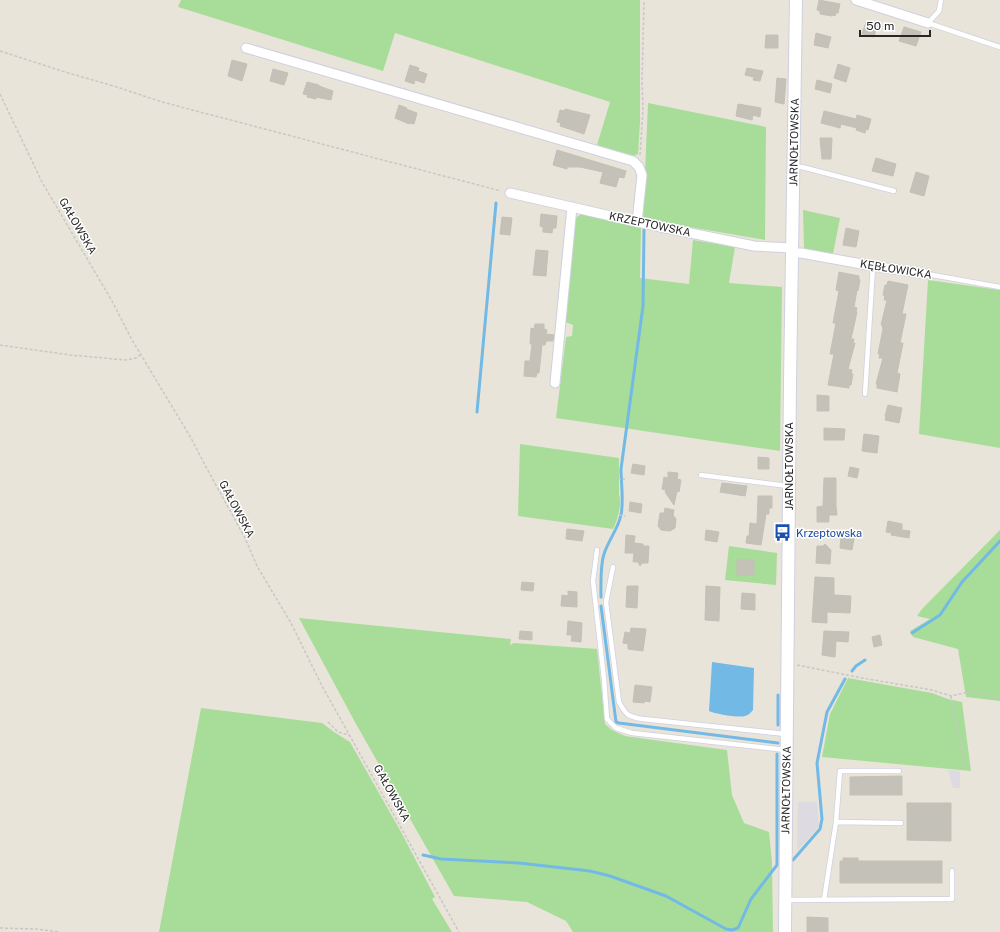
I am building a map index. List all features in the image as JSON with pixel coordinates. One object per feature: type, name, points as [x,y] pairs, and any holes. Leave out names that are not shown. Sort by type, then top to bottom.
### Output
[{"type":"street","name":"JARNOŁTOWSKA","points":[[785,932],[789,486],[796,0]]},
{"type":"street","points":[[856,0],[928,23]]},
{"type":"street","points":[[246,48],[633,161],[639,167],[642,174],[637,222]]},
{"type":"street","name":"KRZEPTOWSKA","points":[[510,193],[637,222],[754,246],[792,251]]},
{"type":"street","points":[[555,383],[572,207]]},
{"type":"street","name":"KĘBŁOWICKA","points":[[792,251],[808,255],[927,274]]},
{"type":"lane","points":[[941,0],[939,11],[928,23],[1000,47]]},
{"type":"lane","points":[[793,167],[802,167],[894,192]]},
{"type":"lane","points":[[864,394],[873,266]]},
{"type":"lane","name":"KĘBŁOWICKA","points":[[927,274],[1000,288]]},
{"type":"lane","points":[[702,475],[789,486]]},
{"type":"lane","points":[[597,550],[593,581],[607,719],[616,728],[632,733],[786,750]]},
{"type":"lane","points":[[613,567],[606,602],[619,702],[626,714],[632,718],[787,734]]},
{"type":"lane","points":[[595,602],[606,602]]},
{"type":"lane","points":[[824,900],[836,822],[840,771],[899,771]]},
{"type":"lane","points":[[836,822],[901,823]]},
{"type":"lane","points":[[785,900],[952,899],[952,871]]},
{"type":"path","points":[[636,164],[641,148],[643,109],[642,83],[644,0]]},
{"type":"path","points":[[0,51],[162,102],[510,193]]},
{"type":"path","name":"GAŁOWSKA","points":[[0,94],[42,182],[191,438],[245,538],[257,566],[291,622],[321,684],[459,932]]},
{"type":"path","points":[[0,345],[70,355],[126,360],[136,358],[141,354]]},
{"type":"path","points":[[618,479],[625,479]]},
{"type":"path","points":[[619,515],[625,516]]},
{"type":"path","points":[[788,665],[803,666],[932,690],[951,696],[970,692],[1000,697]]},
{"type":"path","points":[[951,696],[966,769]]},
{"type":"path","points":[[328,722],[338,732],[350,735]]},
{"type":"path","points":[[0,928],[35,929],[60,932]]},
{"type":"shaded area","points":[[948,770],[960,771],[960,788],[953,788]]},
{"type":"shaded area","points":[[798,802],[817,802],[819,826],[797,851]]},
{"type":"green space","points":[[181,0],[640,0],[640,122],[638,154],[634,156],[597,145],[610,102],[395,33],[383,71],[178,7]]},
{"type":"green space","points":[[648,103],[766,127],[765,240],[643,219]]},
{"type":"green space","points":[[803,210],[840,218],[833,254],[804,249]]},
{"type":"green space","points":[[586,213],[641,227],[640,278],[689,284],[693,240],[735,247],[729,283],[782,287],[780,451],[556,418],[566,337],[572,336],[573,325],[565,322],[575,218]]},
{"type":"green space","points":[[928,280],[1000,290],[1000,448],[919,434]]},
{"type":"green space","points":[[520,444],[619,458],[620,507],[613,529],[518,516]]},
{"type":"green space","points":[[1000,530],[1000,701],[966,697],[958,649],[913,637],[910,631],[930,619],[917,616],[922,609]]},
{"type":"green space","points":[[729,546],[777,553],[776,585],[725,580]]},
{"type":"green space","points":[[299,618],[511,639],[510,645],[514,643],[597,649],[605,724],[612,730],[625,736],[727,750],[732,795],[744,823],[769,832],[772,862],[773,932],[573,932],[566,921],[527,902],[454,896],[356,724]]},
{"type":"green space","points":[[848,678],[932,693],[962,702],[971,771],[822,757],[830,714]]},
{"type":"green space","points":[[201,708],[322,723],[350,742],[401,832],[435,897],[432,899],[452,932],[159,932]]},
{"type":"water","points":[[712,662],[754,668],[753,710],[749,714],[745,716],[732,716],[709,711]]},
{"type":"building","points":[[819,0],[840,4],[838,13],[836,13],[835,16],[820,14],[820,11],[817,10]]},
{"type":"building","points":[[866,22],[877,25],[874,37],[862,34]]},
{"type":"building","points":[[904,27],[921,32],[916,46],[899,41]]},
{"type":"building","points":[[816,33],[831,37],[828,48],[814,45]]},
{"type":"building","points":[[766,35],[778,35],[778,48],[765,48]]},
{"type":"building","points":[[232,60],[247,64],[242,81],[228,76]]},
{"type":"building","points":[[838,64],[850,68],[846,82],[834,78]]},
{"type":"building","points":[[410,65],[419,68],[418,71],[427,74],[424,83],[415,80],[414,84],[405,81]]},
{"type":"building","points":[[747,68],[763,71],[760,81],[753,80],[754,77],[745,75]]},
{"type":"building","points":[[273,69],[288,73],[284,85],[270,81]]},
{"type":"building","points":[[777,78],[786,79],[784,104],[775,102]]},
{"type":"building","points":[[817,80],[832,84],[830,93],[815,89]]},
{"type":"building","points":[[307,82],[333,91],[331,100],[316,97],[316,99],[307,97],[308,95],[303,94]]},
{"type":"building","points":[[738,104],[761,108],[760,117],[753,115],[752,120],[736,116]]},
{"type":"building","points":[[399,105],[417,113],[414,124],[409,124],[395,118]]},
{"type":"building","points":[[565,109],[590,115],[584,134],[560,126],[561,123],[557,122],[560,110],[565,111]]},
{"type":"building","points":[[824,111],[856,119],[857,115],[871,119],[868,130],[866,129],[865,133],[856,130],[857,128],[841,124],[840,128],[821,123]]},
{"type":"building","points":[[820,138],[832,138],[831,159],[822,159]]},
{"type":"building","points":[[557,150],[626,171],[624,178],[619,177],[616,187],[600,183],[603,172],[580,167],[567,167],[567,169],[553,165]]},
{"type":"building","points":[[876,158],[896,164],[893,176],[872,171]]},
{"type":"building","points":[[916,172],[929,176],[924,196],[910,192]]},
{"type":"building","points":[[541,214],[557,216],[556,228],[553,228],[552,233],[543,232],[543,227],[540,226]]},
{"type":"building","points":[[502,217],[512,218],[510,235],[500,234]]},
{"type":"building","points":[[846,228],[859,231],[856,247],[843,245]]},
{"type":"building","points":[[536,250],[548,251],[546,276],[533,275]]},
{"type":"building","points":[[839,272],[859,276],[860,280],[854,307],[857,308],[857,312],[851,339],[854,339],[853,343],[855,343],[848,369],[852,370],[851,374],[853,374],[849,388],[828,385],[834,354],[830,354],[836,323],[833,323],[839,291],[836,290]]},
{"type":"building","points":[[888,281],[908,285],[902,314],[906,314],[900,343],[903,343],[897,373],[900,374],[897,392],[877,388],[876,384],[883,358],[879,358],[880,354],[878,354],[883,329],[881,325],[887,300],[884,300],[885,296],[883,295],[885,285],[887,285]]},
{"type":"building","points":[[535,324],[544,324],[544,329],[547,330],[546,334],[554,335],[553,341],[546,341],[545,345],[542,345],[539,373],[537,373],[536,377],[524,376],[525,361],[530,361],[532,344],[530,344],[531,328],[534,329]]},
{"type":"building","points":[[817,395],[829,396],[829,411],[817,411]]},
{"type":"building","points":[[888,405],[902,408],[899,423],[885,420]]},
{"type":"building","points":[[824,428],[845,429],[844,440],[824,440]]},
{"type":"building","points":[[864,434],[879,436],[877,453],[862,451]]},
{"type":"building","points":[[758,457],[769,458],[769,469],[758,469]]},
{"type":"building","points":[[633,464],[645,466],[644,475],[631,473]]},
{"type":"building","points":[[850,467],[859,469],[857,478],[848,476]]},
{"type":"building","points":[[668,472],[678,473],[677,479],[681,480],[679,492],[677,491],[674,505],[665,492],[666,490],[662,489],[664,477],[668,478]]},
{"type":"building","points":[[824,478],[836,478],[837,515],[829,515],[829,522],[817,522],[817,507],[823,506]]},
{"type":"building","points":[[722,483],[747,486],[745,496],[720,492]]},
{"type":"building","points":[[758,496],[772,496],[772,508],[769,508],[769,514],[766,514],[761,545],[746,543],[747,536],[749,536],[750,523],[757,524]]},
{"type":"building","points":[[630,502],[642,504],[641,513],[629,511]]},
{"type":"building","points":[[665,508],[674,510],[673,515],[676,519],[675,528],[670,531],[661,530],[658,526],[660,513],[664,513]]},
{"type":"building","points":[[888,521],[902,524],[902,530],[910,531],[909,538],[891,535],[892,533],[886,532]]},
{"type":"building","points":[[567,529],[584,531],[582,541],[566,539]]},
{"type":"building","points":[[706,530],[719,532],[717,542],[705,540]]},
{"type":"building","points":[[626,535],[635,536],[634,543],[649,546],[648,563],[642,563],[640,566],[638,562],[633,562],[634,553],[625,553]]},
{"type":"building","points":[[841,537],[854,539],[852,550],[840,548]]},
{"type":"building","points":[[825,544],[831,550],[830,564],[816,563],[817,546],[823,546]]},
{"type":"building","points":[[737,560],[754,560],[754,575],[737,575]]},
{"type":"building","points":[[815,577],[834,578],[834,595],[851,596],[850,613],[827,612],[827,623],[812,622]]},
{"type":"building","points":[[522,582],[534,583],[533,591],[521,590]]},
{"type":"building","points":[[627,586],[638,586],[637,608],[626,607]]},
{"type":"building","points":[[706,586],[720,587],[719,621],[705,620]]},
{"type":"building","points":[[568,591],[577,592],[577,607],[561,606],[562,595],[568,596]]},
{"type":"building","points":[[742,593],[755,594],[755,610],[741,609]]},
{"type":"building","points":[[568,621],[582,623],[581,642],[571,641],[572,635],[567,635]]},
{"type":"building","points":[[631,628],[646,629],[643,651],[628,649],[628,644],[623,643],[625,632],[630,633]]},
{"type":"building","points":[[520,631],[532,632],[532,640],[519,639]]},
{"type":"building","points":[[824,631],[849,632],[848,642],[836,641],[835,657],[822,655]]},
{"type":"building","points":[[880,635],[882,645],[874,647],[872,637]]},
{"type":"building","points":[[635,685],[652,687],[650,702],[633,702]]},
{"type":"building","points":[[902,776],[902,795],[850,795],[850,777]]},
{"type":"building","points":[[907,803],[951,803],[951,841],[907,840]]},
{"type":"building","points":[[843,858],[858,858],[858,861],[942,861],[942,883],[840,883],[840,861],[843,861]]},
{"type":"building","points":[[807,917],[828,918],[828,932],[807,932]]},
{"type":"waterway","points":[[477,412],[496,203]]},
{"type":"waterway","points":[[601,597],[603,559],[606,549],[618,525],[622,509],[621,469],[643,306],[644,230]]},
{"type":"waterway","points":[[912,633],[940,615],[962,582],[1000,541]]},
{"type":"waterway","points":[[601,606],[616,722],[778,743]]},
{"type":"waterway","points":[[852,671],[856,666],[865,660]]},
{"type":"waterway","points":[[793,860],[820,829],[822,819],[817,763],[827,712],[845,679]]},
{"type":"waterway","points":[[778,695],[778,725]]},
{"type":"waterway","points":[[423,855],[441,859],[519,863],[590,871],[610,876],[666,896],[726,929],[732,930],[738,928],[751,899],[777,865],[777,754]]},
{"type":"place","name":"Krzeptowska","points":[[783,533]]}]
